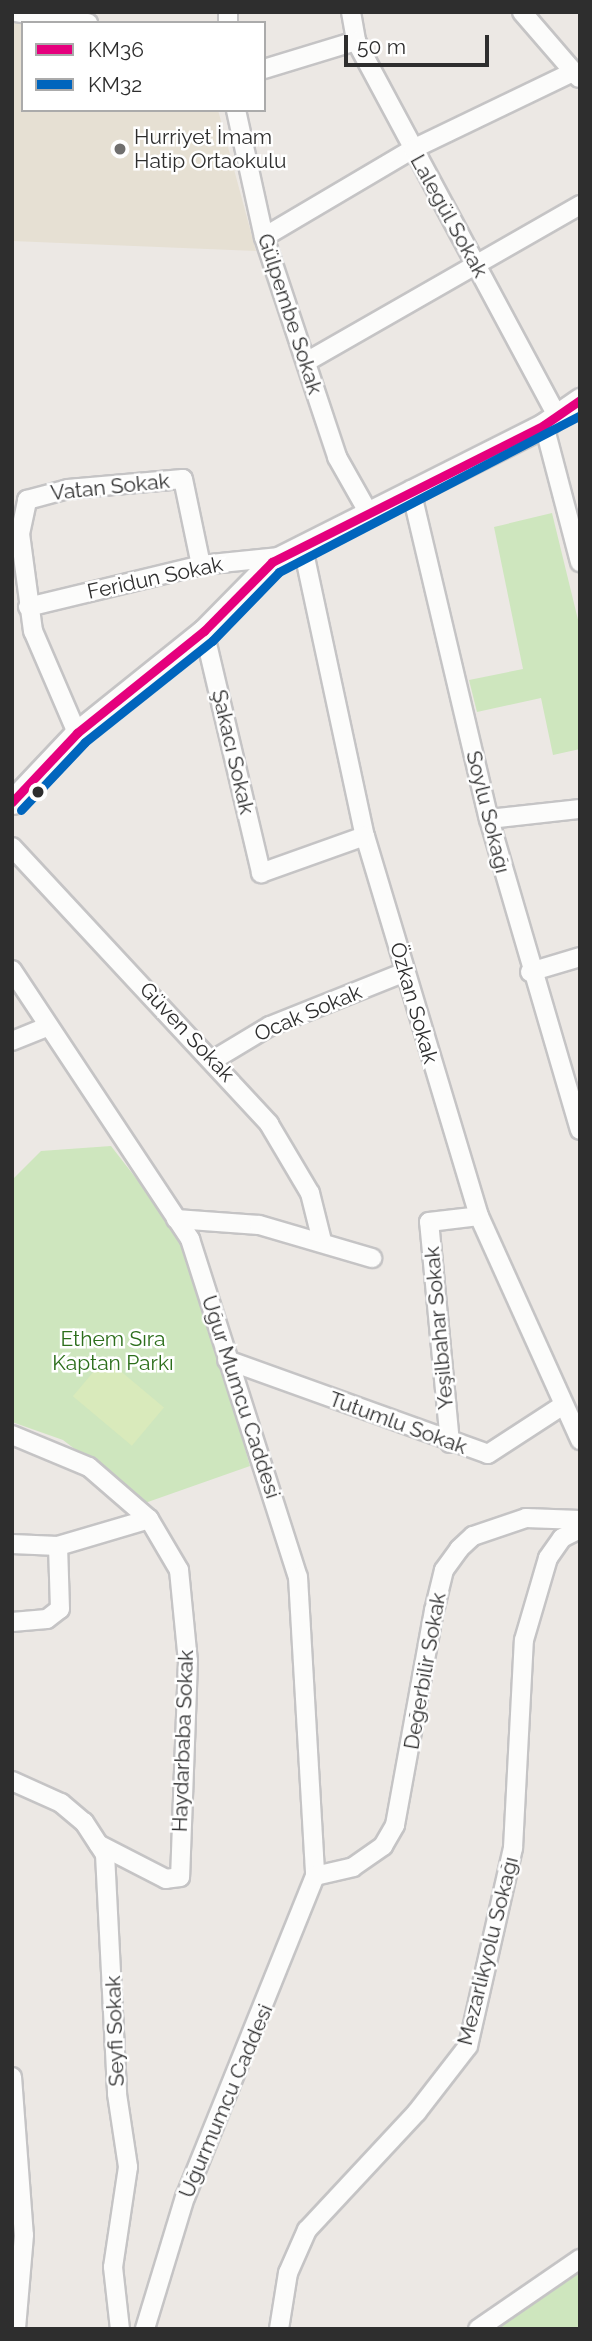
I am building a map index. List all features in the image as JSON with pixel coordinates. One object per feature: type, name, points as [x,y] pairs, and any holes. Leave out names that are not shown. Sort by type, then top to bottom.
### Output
[{"type":"street","points":[[16,12],[75,21]]},
{"type":"street","name":"Lalegül Sokak","points":[[351,12],[355,41],[474,261],[551,420],[580,562]]},
{"type":"street","points":[[264,237],[413,149],[576,76],[522,12]]},
{"type":"street","points":[[266,68],[355,41]]},
{"type":"street","name":"Gülpembe Sokak","points":[[236,112],[264,237],[337,457],[367,510]]},
{"type":"street","points":[[306,362],[474,261],[580,205]]},
{"type":"street","points":[[12,803],[77,733],[204,631],[233,595],[293,552],[367,510],[551,420],[580,400]]},
{"type":"street","name":"Vatan Sokak","points":[[77,733],[28,607],[21,513],[27,500],[41,494],[183,479],[201,565]]},
{"type":"street","name":"Soylu Sokağı","points":[[411,490],[489,819],[530,972],[573,1084],[580,1130]]},
{"type":"street","name":"Feridun Sokak","points":[[28,607],[201,565],[293,552]]},
{"type":"street","name":"Özkan Sokak","points":[[293,552],[365,836],[479,1216],[562,1406],[580,1440]]},
{"type":"street","name":"Şakacı Sokak","points":[[204,631],[261,873],[365,836]]},
{"type":"street","points":[[489,819],[580,809]]},
{"type":"street","name":"Güven Sokak","points":[[12,847],[215,1059],[296,1165],[322,1241]]},
{"type":"street","points":[[530,972],[580,957]]},
{"type":"street","name":"Uğur Mumcu Caddesi","points":[[12,970],[46,1027],[190,1239],[298,1577],[315,1876]]},
{"type":"street","name":"Ocak Sokak","points":[[215,1059],[270,1026],[405,972]]},
{"type":"street","points":[[12,1041],[46,1027]]},
{"type":"street","name":"Yeşilbahar Sokak","points":[[450,1443],[429,1222],[479,1216]]},
{"type":"street","points":[[176,1219],[259,1225],[322,1241],[372,1258]]},
{"type":"street","name":"Tutumlu Sokak","points":[[227,1360],[450,1443],[488,1454],[562,1406]]},
{"type":"street","name":"Haydarbaba Sokak","points":[[12,1435],[89,1467],[149,1519],[179,1570],[188,1661],[180,1877],[166,1879],[98,1844]]},
{"type":"street","name":"Değerbilir Sokak","points":[[315,1876],[353,1867],[383,1846],[394,1825],[434,1611],[444,1570],[459,1549],[473,1536],[526,1518],[580,1520]]},
{"type":"street","points":[[12,1544],[58,1545],[149,1519]]},
{"type":"street","name":"Mezarlıkyolu Sokağı","points":[[279,2329],[289,2273],[307,2230],[417,2112],[468,2046],[513,1848],[524,1640],[548,1558],[562,1538],[580,1529]]},
{"type":"street","points":[[12,1622],[47,1619],[60,1609],[58,1545]]},
{"type":"street","name":"Seyfi Sokak","points":[[12,1781],[61,1803],[98,1844],[112,1897],[116,2081],[128,2166],[113,2267],[120,2329]]},
{"type":"street","name":"Uğurmumcu Caddesi","points":[[145,2329],[185,2197],[315,1876]]},
{"type":"street","points":[[12,2077],[17,2156],[16,2329]]},
{"type":"street","points":[[478,2329],[580,2259]]},
{"type":"shaded area","name":"Hurriyet İmam Hatip Ortaokulu","points":[[12,22],[21,24],[21,112],[219,112],[256,251],[12,241]]},
{"type":"green space","points":[[552,513],[580,628],[580,749],[553,755],[541,698],[477,712],[469,680],[523,669],[494,527]]},
{"type":"green space","name":"Ethem Sıra Kaptan Parkı","points":[[111,1146],[187,1244],[250,1466],[145,1503],[63,1440],[12,1422],[12,1180],[41,1151]]},
{"type":"green space","points":[[105,1358],[164,1407],[132,1446],[73,1396]]},
{"type":"green space","points":[[580,2269],[580,2329],[496,2329],[506,2319]]},
{"type":"transit line","name":"KM36","points":[[12,802],[77,733],[204,631],[272,562],[544,425],[580,400]]},
{"type":"transit line","name":"KM32","points":[[21,810],[85,742],[212,641],[279,572],[580,415]]},
{"type":"place","name":"Hurriyet İmam Hatip Ortaokulu","points":[[120,149]]}]
